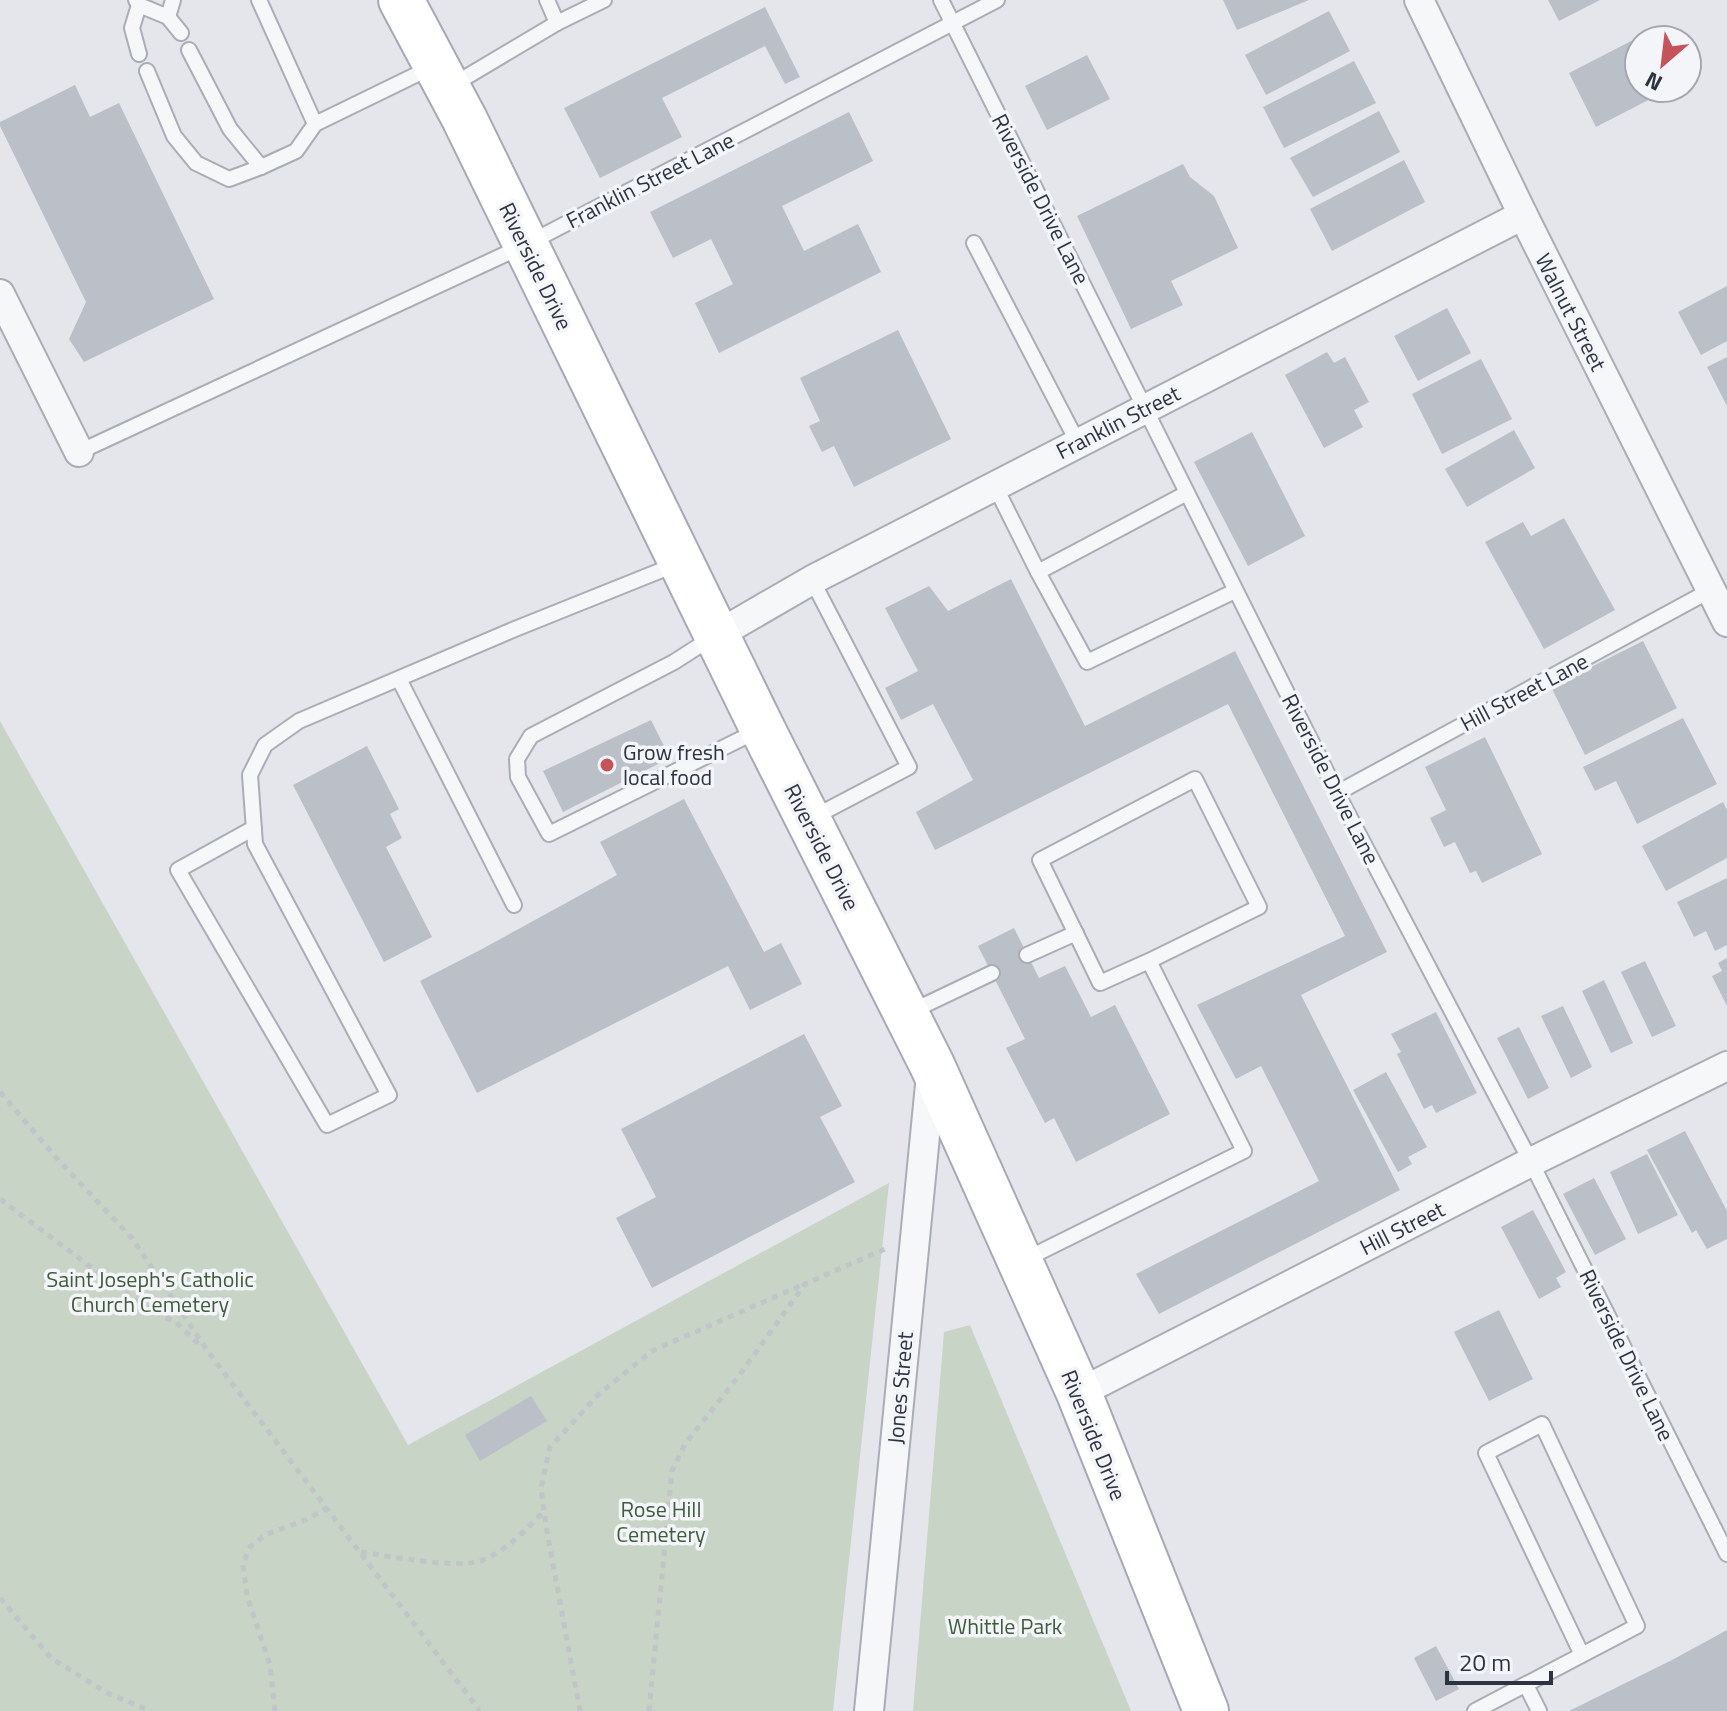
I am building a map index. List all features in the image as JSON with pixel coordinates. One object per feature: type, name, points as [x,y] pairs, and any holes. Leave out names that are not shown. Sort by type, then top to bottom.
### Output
[{"type":"main road","name":"Riverside Drive","points":[[401,0],[442,76],[762,728],[932,1065],[1079,1393],[1206,1711]]},
{"type":"street","name":"Walnut Street","points":[[1419,0],[1727,622]]},
{"type":"street","name":"Franklin Street","points":[[717,635],[812,580],[1523,215]]},
{"type":"street","points":[[0,294],[79,452]]},
{"type":"street","name":"Jones Street","points":[[869,1711],[932,1065]]},
{"type":"street","name":"Hill Street","points":[[1079,1393],[1531,1162],[1727,1066]]},
{"type":"lane","points":[[168,17],[173,0]]},
{"type":"lane","points":[[259,0],[315,124]]},
{"type":"lane","points":[[547,0],[557,23]]},
{"type":"lane","points":[[147,71],[174,136],[196,163],[229,179],[296,151],[315,124],[442,76],[604,0]]},
{"type":"lane","name":"Riverside Drive Lane","points":[[941,0],[1337,793],[1531,1162],[1727,1554]]},
{"type":"lane","name":"Franklin Street Lane","points":[[79,452],[525,245],[997,0]]},
{"type":"lane","points":[[139,54],[132,28],[137,3],[168,17],[181,33]]},
{"type":"lane","points":[[189,50],[230,129],[261,167]]},
{"type":"lane","points":[[974,243],[1078,443]]},
{"type":"lane","points":[[995,486],[1087,662],[1235,591]]},
{"type":"lane","points":[[1038,572],[1187,493]]},
{"type":"lane","points":[[254,828],[178,870],[327,1125],[389,1095],[255,844],[254,828],[250,775],[265,745],[299,721],[515,629],[681,563]]},
{"type":"lane","points":[[808,820],[909,767],[812,580]]},
{"type":"lane","name":"Hill Street Lane","points":[[1337,793],[1711,590]]},
{"type":"lane","points":[[717,635],[674,662],[531,736],[517,759],[518,777],[549,834],[762,728]]},
{"type":"lane","points":[[399,679],[514,905]]},
{"type":"lane","points":[[1195,779],[1259,907],[1149,961],[1100,983],[1040,860],[1195,779]]},
{"type":"lane","points":[[1027,955],[1076,933]]},
{"type":"lane","points":[[1020,1262],[1244,1151],[1149,961]]},
{"type":"lane","points":[[906,1014],[992,973]]},
{"type":"lane","points":[[1475,1711],[1526,1685],[1637,1626],[1542,1424],[1486,1453],[1582,1655]]},
{"type":"lane","points":[[1526,1685],[1539,1711]]},
{"type":"path","points":[[0,1092],[60,1162],[132,1238],[209,1353],[480,1711]]},
{"type":"path","points":[[0,1199],[139,1303],[178,1324],[209,1353]]},
{"type":"path","points":[[580,1711],[541,1488],[550,1447],[599,1394],[652,1351],[914,1236]]},
{"type":"path","points":[[649,1711],[672,1471],[685,1444],[805,1284]]},
{"type":"path","points":[[275,1711],[270,1665],[247,1596],[243,1564],[250,1547],[265,1535],[327,1508]]},
{"type":"path","points":[[360,1552],[437,1562],[480,1561],[520,1536],[544,1510]]},
{"type":"path","points":[[0,1598],[51,1658],[107,1693],[151,1711]]},
{"type":"green space","name":"Rose Hill Cemetery","points":[[0,721],[408,1445],[889,1183],[833,1711],[0,1711]]},
{"type":"green space","name":"Whittle Park","points":[[970,1325],[1131,1711],[913,1711],[944,1332]]},
{"type":"building","points":[[1223,0],[1309,0],[1237,30]]},
{"type":"building","points":[[1548,0],[1600,0],[1559,21]]},
{"type":"building","points":[[765,7],[800,77],[785,84],[765,46],[662,98],[682,137],[600,178],[564,108]]},
{"type":"building","points":[[1329,11],[1350,51],[1266,95],[1245,55]]},
{"type":"building","points":[[1623,45],[1623,104],[1641,104],[1596,127],[1569,73]]},
{"type":"building","points":[[1087,55],[1110,99],[1047,130],[1025,86]]},
{"type":"building","points":[[1354,61],[1376,103],[1284,148],[1263,107]]},
{"type":"building","points":[[75,85],[90,117],[119,103],[214,299],[84,362],[69,339],[86,302],[0,126],[0,122]]},
{"type":"building","points":[[1379,111],[1400,152],[1313,197],[1290,158]]},
{"type":"building","points":[[849,112],[873,161],[782,206],[804,251],[858,224],[881,272],[719,353],[695,303],[733,284],[711,239],[673,258],[650,212]]},
{"type":"building","points":[[1404,160],[1425,202],[1332,251],[1310,209]]},
{"type":"building","points":[[1183,164],[1190,177],[1214,196],[1238,248],[1171,281],[1183,305],[1131,329],[1077,216]]},
{"type":"building","points":[[1727,286],[1727,341],[1701,355],[1678,312]]},
{"type":"building","points":[[1447,308],[1471,353],[1418,381],[1394,336]]},
{"type":"building","points":[[898,330],[951,439],[854,487],[834,446],[822,452],[809,426],[820,421],[800,378]]},
{"type":"building","points":[[1327,352],[1334,363],[1345,357],[1369,402],[1354,410],[1363,427],[1324,448],[1285,375]]},
{"type":"building","points":[[1727,357],[1727,406],[1707,367]]},
{"type":"building","points":[[1481,359],[1512,419],[1442,454],[1412,394]]},
{"type":"building","points":[[1514,430],[1535,468],[1467,507],[1445,469]]},
{"type":"building","points":[[1252,432],[1305,536],[1248,566],[1194,462]]},
{"type":"building","points":[[1564,518],[1615,610],[1544,649],[1485,542],[1523,522],[1531,536]]},
{"type":"building","points":[[1011,579],[1085,726],[1235,651],[1387,952],[1301,995],[1400,1190],[1159,1314],[1136,1274],[1319,1181],[1261,1066],[1236,1079],[1197,1005],[1345,936],[1228,704],[935,850],[916,812],[973,780],[933,704],[901,720],[885,688],[918,671],[885,608],[929,586],[948,611]]},
{"type":"building","points":[[1643,641],[1677,708],[1585,755],[1551,687]]},
{"type":"building","points":[[1683,718],[1717,784],[1637,824],[1616,781],[1595,791],[1583,767]]},
{"type":"building","name":"Grow fresh local food","points":[[651,720],[670,758],[563,812],[543,771]]},
{"type":"building","points":[[1485,737],[1542,854],[1482,883],[1476,871],[1470,873],[1455,842],[1444,847],[1430,818],[1446,810],[1425,767]]},
{"type":"building","points":[[367,746],[399,809],[390,814],[402,838],[386,847],[432,937],[384,962],[293,785]]},
{"type":"building","points":[[684,799],[764,952],[781,943],[802,984],[750,1010],[728,966],[477,1093],[420,981],[617,875],[600,842]]},
{"type":"building","points":[[1723,802],[1727,810],[1727,858],[1666,891],[1642,846]]},
{"type":"building","points":[[1727,878],[1727,945],[1715,951],[1706,931],[1694,937],[1677,902]]},
{"type":"building","points":[[1014,928],[1039,978],[1065,966],[1091,1017],[1115,1005],[1170,1114],[1076,1162],[1054,1118],[1045,1123],[1006,1048],[1025,1039],[978,946]]},
{"type":"building","points":[[1727,958],[1727,1006],[1712,976],[1722,971],[1718,963]]},
{"type":"building","points":[[1645,961],[1676,1026],[1652,1037],[1621,972]]},
{"type":"building","points":[[1604,980],[1633,1043],[1611,1053],[1582,991]]},
{"type":"building","points":[[1563,1006],[1592,1067],[1571,1078],[1541,1016]]},
{"type":"building","points":[[1436,1012],[1477,1093],[1436,1113],[1432,1105],[1424,1109],[1397,1054],[1401,1052],[1391,1034]]},
{"type":"building","points":[[1519,1027],[1549,1088],[1528,1099],[1497,1038]]},
{"type":"building","points":[[804,1034],[842,1106],[820,1117],[855,1182],[652,1288],[616,1218],[656,1197],[621,1129]]},
{"type":"building","points":[[1386,1072],[1427,1147],[1408,1157],[1412,1164],[1398,1172],[1353,1090]]},
{"type":"building","points":[[1685,1131],[1727,1211],[1727,1239],[1707,1249],[1696,1230],[1692,1233],[1647,1150]]},
{"type":"building","points":[[1647,1154],[1678,1215],[1638,1234],[1610,1172]]},
{"type":"building","points":[[1594,1178],[1626,1239],[1595,1255],[1563,1194]]},
{"type":"building","points":[[1533,1210],[1566,1272],[1556,1278],[1561,1287],[1539,1299],[1501,1227]]},
{"type":"building","points":[[1499,1310],[1533,1379],[1489,1401],[1454,1332]]},
{"type":"building","points":[[531,1396],[547,1421],[480,1461],[465,1435]]},
{"type":"building","points":[[1727,1630],[1727,1711],[1569,1711],[1672,1660]]},
{"type":"building","points":[[1436,1646],[1459,1689],[1436,1701],[1414,1658]]},
{"type":"place","name":"Grow fresh local food","points":[[607,765]]},
{"type":"park label","name":"Saint Joseph's Catholic Church Cemetery","points":[[150,1292]]}]
